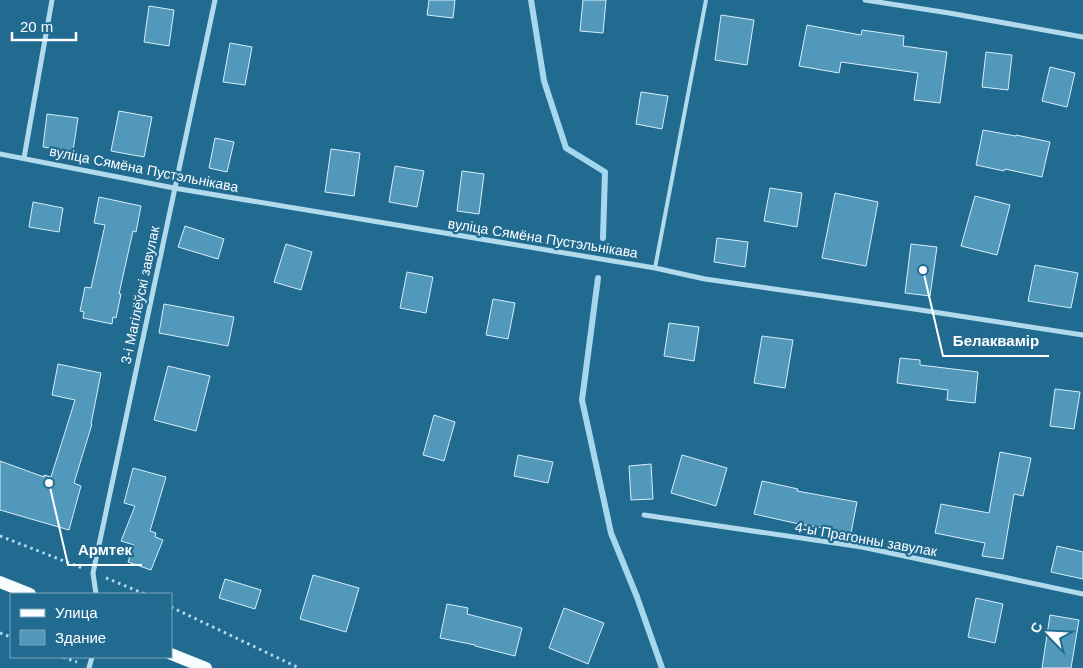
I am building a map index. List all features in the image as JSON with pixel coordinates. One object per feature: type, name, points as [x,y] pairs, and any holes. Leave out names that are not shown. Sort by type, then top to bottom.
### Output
[{"type":"main road","points":[[0,582],[28,593]]},
{"type":"main road","points":[[172,654],[206,668]]},
{"type":"street","points":[[24,158],[52,0]]},
{"type":"street","name":"3-і Магілёўскі завулак","points":[[96,593],[93,573],[215,0]]},
{"type":"street","points":[[865,0],[1083,37]]},
{"type":"street","name":"вуліца Сямёна Пустэльнікава","points":[[0,154],[174,188],[655,268],[705,279],[1083,335]]},
{"type":"street","name":"4-ы Прагонны завулак","points":[[644,514],[862,547],[1083,594]]},
{"type":"lane","points":[[655,268],[706,0]]},
{"type":"path","points":[[0,536],[143,593]]},
{"type":"path","points":[[172,607],[299,668]]},
{"type":"building","points":[[429,0],[455,0],[453,18],[427,15]]},
{"type":"building","points":[[583,0],[606,0],[603,33],[580,31]]},
{"type":"building","points":[[149,6],[174,10],[169,46],[144,42]]},
{"type":"building","points":[[721,15],[754,20],[747,65],[715,60]]},
{"type":"building","points":[[807,25],[861,35],[862,30],[904,36],[903,46],[947,52],[940,103],[914,100],[918,73],[841,62],[839,73],[799,66]]},
{"type":"building","points":[[230,43],[252,47],[245,85],[223,82]]},
{"type":"building","points":[[986,52],[1012,55],[1008,90],[982,87]]},
{"type":"building","points":[[1050,67],[1075,73],[1067,107],[1042,101]]},
{"type":"building","points":[[641,92],[668,96],[662,129],[636,124]]},
{"type":"building","points":[[119,111],[152,117],[144,157],[111,151]]},
{"type":"building","points":[[47,114],[78,118],[73,151],[43,147]]},
{"type":"building","points":[[983,130],[1050,142],[1042,177],[976,165]]},
{"type":"building","points":[[215,138],[234,142],[227,172],[209,168]]},
{"type":"building","points":[[331,149],[360,153],[354,196],[325,192]]},
{"type":"building","points":[[395,166],[424,171],[417,207],[389,202]]},
{"type":"building","points":[[462,171],[484,174],[479,214],[457,211]]},
{"type":"building","points":[[770,188],[802,193],[797,227],[764,221]]},
{"type":"building","points":[[835,193],[878,202],[866,266],[822,258]]},
{"type":"building","points":[[975,196],[1010,205],[997,255],[961,246]]},
{"type":"building","points":[[99,197],[141,206],[136,232],[133,231],[119,294],[121,294],[116,318],[113,317],[112,324],[83,318],[84,312],[80,311],[85,287],[91,288],[105,225],[94,223]]},
{"type":"building","points":[[33,202],[63,208],[59,232],[29,227]]},
{"type":"building","points":[[185,226],[224,239],[218,259],[178,247]]},
{"type":"building","points":[[717,238],[748,242],[745,267],[714,262]]},
{"type":"building","points":[[286,244],[312,252],[301,290],[274,282]]},
{"type":"building","points":[[911,244],[937,247],[930,296],[905,293]]},
{"type":"building","points":[[1035,265],[1078,273],[1071,308],[1028,301]]},
{"type":"building","points":[[407,272],[433,277],[426,313],[400,308]]},
{"type":"building","points":[[493,299],[515,303],[508,339],[486,335]]},
{"type":"building","points":[[164,304],[234,317],[228,346],[159,333]]},
{"type":"building","points":[[669,323],[699,327],[694,361],[664,356]]},
{"type":"building","points":[[762,336],[793,340],[785,388],[754,383]]},
{"type":"building","points":[[900,358],[920,360],[920,365],[978,372],[975,403],[947,400],[948,390],[897,383]]},
{"type":"building","points":[[58,364],[101,373],[92,424],[74,483],[81,486],[69,530],[0,510],[0,461],[44,477],[44,475],[51,477],[75,400],[52,395]]},
{"type":"building","points":[[168,366],[210,376],[196,431],[154,420]]},
{"type":"building","points":[[1055,389],[1080,392],[1074,429],[1050,426]]},
{"type":"building","points":[[434,415],[455,422],[444,461],[423,455]]},
{"type":"building","points":[[1000,452],[1031,458],[1023,496],[1014,494],[1003,559],[982,556],[985,543],[935,533],[941,504],[989,513]]},
{"type":"building","points":[[518,455],[553,462],[548,483],[514,476]]},
{"type":"building","points":[[682,455],[727,468],[716,506],[671,493]]},
{"type":"building","points":[[651,464],[653,499],[631,500],[629,466]]},
{"type":"building","points":[[133,468],[166,477],[150,531],[156,533],[155,537],[163,540],[151,570],[128,562],[134,545],[121,541],[135,506],[124,503]]},
{"type":"building","points":[[762,481],[798,489],[797,491],[857,502],[851,533],[754,514]]},
{"type":"building","points":[[1057,546],[1083,552],[1083,579],[1051,572]]},
{"type":"building","points":[[313,575],[359,588],[346,632],[300,619]]},
{"type":"building","points":[[225,579],[261,590],[255,609],[219,598]]},
{"type":"building","points":[[976,598],[1003,604],[995,643],[968,637]]},
{"type":"building","points":[[447,604],[468,608],[467,614],[522,628],[515,656],[440,638]]},
{"type":"building","points":[[564,608],[604,623],[588,664],[549,648]]},
{"type":"building","points":[[1050,615],[1079,620],[1071,668],[1042,668]]},
{"type":"waterway","points":[[531,0],[544,81],[566,148],[605,172],[603,238]]},
{"type":"waterway","points":[[598,278],[582,400],[611,533],[637,597],[662,668]]},
{"type":"place","name":"Белаквамір","points":[[923,270]]},
{"type":"place","name":"Армтек","points":[[49,483]]}]
